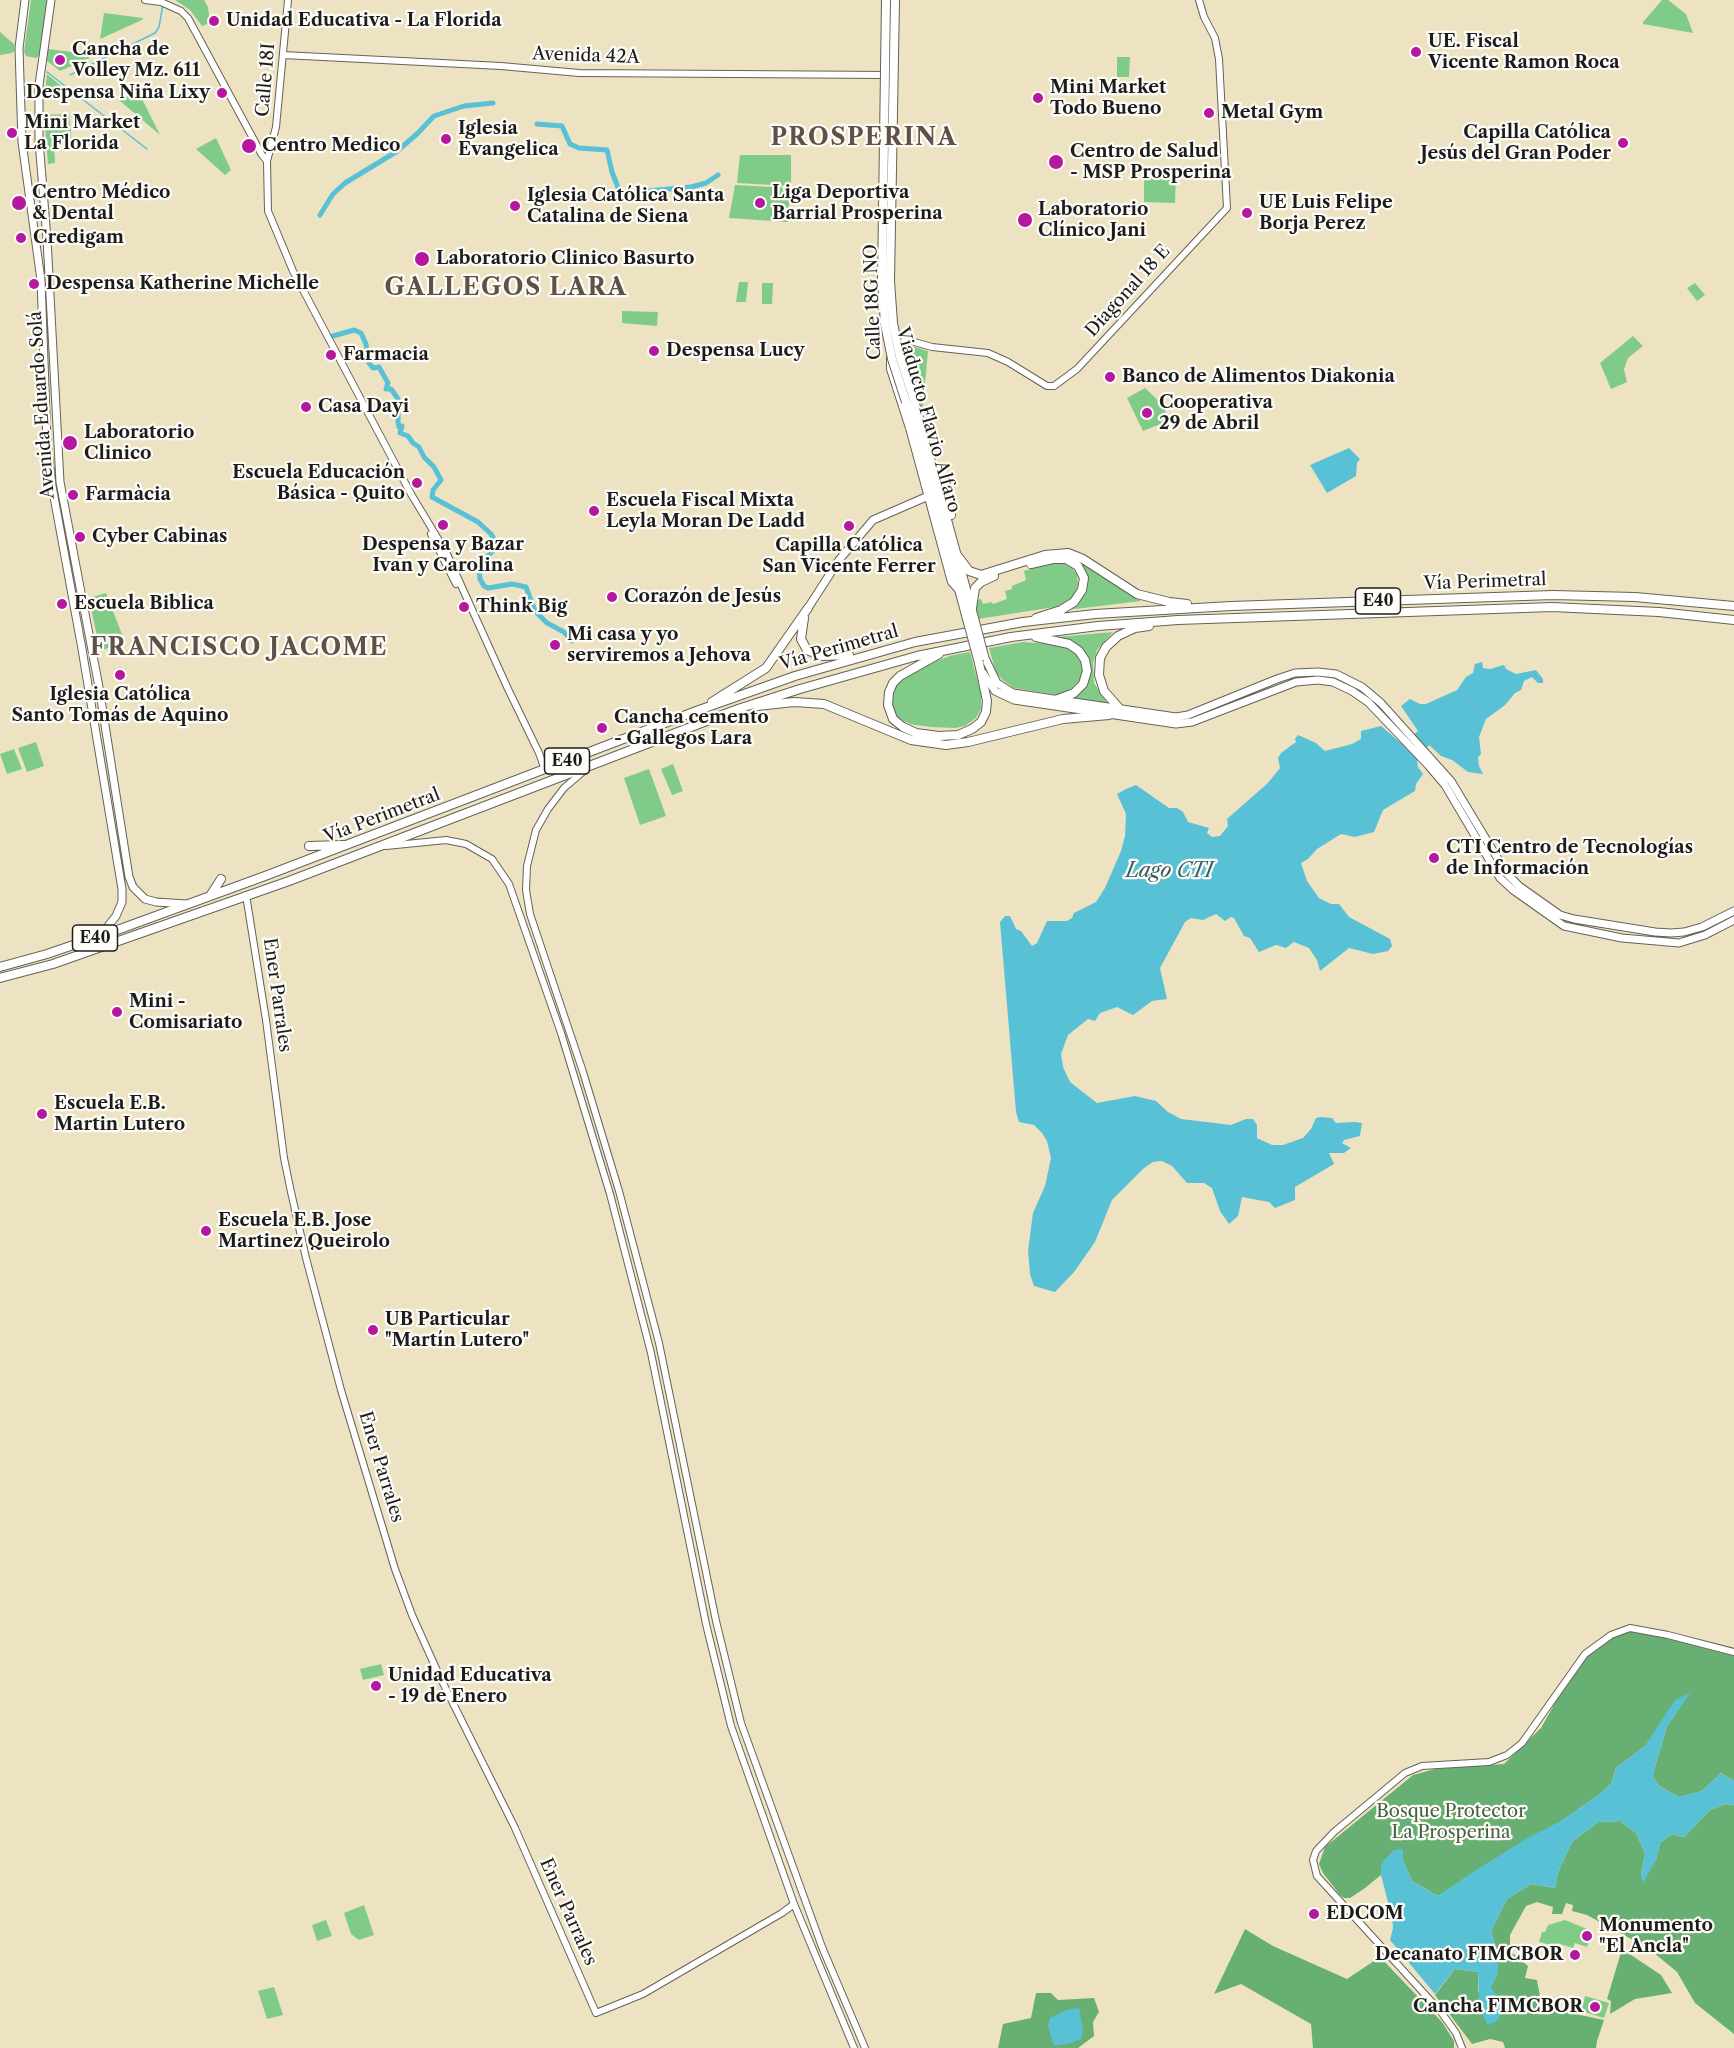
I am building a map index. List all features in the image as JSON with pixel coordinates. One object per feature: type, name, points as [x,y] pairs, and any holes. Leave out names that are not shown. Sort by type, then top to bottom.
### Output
[{"type":"main road","name":"Avenida Eduardo Solá","points":[[25,0],[19,48],[22,141],[41,279],[47,442],[56,512],[89,690],[122,889],[122,902],[116,916],[99,936]]},
{"type":"main road","name":"Avenida Eduardo Solá","points":[[51,0],[39,85],[39,129],[60,482],[99,687],[126,864],[133,887],[141,896],[150,901],[188,904]]},
{"type":"main road","name":"Viaducto Flavio Alfaro","points":[[886,0],[882,281],[885,324],[892,359],[910,401],[956,552],[972,608],[971,618]]},
{"type":"main road","name":"Viaducto Flavio Alfaro","points":[[893,0],[890,281],[896,334],[931,495],[959,591],[971,618],[981,659],[987,706],[983,718],[976,727],[958,735],[922,734],[903,728],[893,719],[888,709],[891,686],[904,673],[947,650]]},
{"type":"main road","points":[[945,488],[957,543],[956,552],[969,571],[981,575],[1045,555],[1065,552],[1083,559],[1144,597],[1175,603],[1231,606]]},
{"type":"main road","points":[[699,710],[766,668],[839,560],[873,520],[931,495]]},
{"type":"main road","points":[[972,608],[975,588],[990,577],[1053,559],[1066,559],[1078,566],[1083,574],[1084,582],[1081,593],[1074,602],[1061,610],[1023,622]]},
{"type":"main road","name":"Vía Perimetral","points":[[0,966],[47,954],[210,896],[699,710],[795,676],[915,642],[1023,622],[1095,614],[1231,606],[1553,595],[1635,597],[1734,606]]},
{"type":"main road","name":"Vía Perimetral","points":[[0,978],[63,961],[290,881],[738,709],[874,667],[947,650],[1011,637],[1098,626],[1178,620],[1552,607],[1670,612],[1734,620]]},
{"type":"main road","points":[[808,608],[802,625],[801,639],[804,646],[812,653],[835,657],[872,653]]},
{"type":"main road","points":[[1119,708],[1104,691],[1100,679],[1099,662],[1106,647],[1118,636],[1135,628],[1178,620]]},
{"type":"main road","points":[[1011,637],[1054,639],[1069,644],[1079,651],[1086,664],[1083,684],[1074,693],[1058,699]]},
{"type":"main road","points":[[981,659],[994,679],[1007,691],[1119,708],[1132,715]]},
{"type":"main road","points":[[981,659],[990,685],[1007,698],[1109,715]]},
{"type":"main road","points":[[738,709],[794,702],[818,703],[844,711],[911,740],[946,745],[1069,718],[1109,715],[1161,718],[1188,715],[1253,688],[1295,674],[1318,672],[1336,674],[1362,687],[1381,703],[1454,786],[1507,874],[1519,886],[1560,915],[1574,920],[1671,933],[1702,927],[1734,911]]},
{"type":"main road","points":[[1161,718],[1176,724],[1192,722],[1296,682],[1318,680],[1333,682],[1368,702],[1445,785],[1500,878],[1564,926],[1622,938],[1679,943],[1705,935],[1734,920]]},
{"type":"main road","points":[[89,690],[99,687]]},
{"type":"main road","points":[[1253,688],[1257,696]]},
{"type":"main road","points":[[309,846],[347,845]]},
{"type":"main road","points":[[210,896],[221,879]]},
{"type":"street","points":[[145,0],[161,2],[181,11],[188,18],[243,122],[267,161],[268,211],[293,271],[462,591],[545,770]]},
{"type":"street","name":"Calle 18I","points":[[267,161],[276,127],[288,0]]},
{"type":"street","name":"Calle 18G NO","points":[[893,0],[885,267],[890,369],[931,495]]},
{"type":"street","name":"Diagonal 18 E","points":[[889,335],[932,347],[988,353],[1008,362],[1047,386],[1054,386],[1077,369],[1227,208],[1219,60],[1215,38],[1199,0]]},
{"type":"street","name":"Avenida 42A","points":[[283,55],[501,66],[579,73],[889,75]]},
{"type":"street","points":[[600,762],[575,777],[555,799],[542,819],[532,842],[526,878],[530,914],[570,1030],[620,1191],[663,1361],[716,1621],[741,1723],[822,1947],[865,2048]]},
{"type":"street","points":[[376,847],[436,841],[456,842],[475,848],[492,859],[509,884],[561,1033],[610,1194],[653,1363],[706,1624],[731,1726],[794,1904],[854,2048]]},
{"type":"street","name":"Ener Parrales","points":[[246,895],[284,1158],[298,1226],[341,1390],[395,1569],[412,1615],[439,1675],[520,1840],[596,2013],[643,1994],[794,1904]]},
{"type":"street","points":[[561,1033],[570,1030]]},
{"type":"street","points":[[1462,2048],[1456,2033],[1442,2012],[1317,1876],[1313,1860],[1321,1844],[1394,1781],[1413,1769],[1438,1764],[1489,1762],[1507,1755],[1522,1743],[1585,1654],[1611,1635],[1630,1628],[1734,1652]]},
{"type":"green space","points":[[31,0],[48,0],[42,53],[36,58],[26,56],[24,52]]},
{"type":"green space","points":[[175,0],[204,0],[208,7],[210,23],[202,26],[190,10]]},
{"type":"green space","points":[[1662,0],[1668,0],[1686,14],[1693,33],[1643,24]]},
{"type":"green space","points":[[104,13],[143,18],[100,39]]},
{"type":"green space","points":[[0,32],[14,44],[15,50],[12,53],[0,55]]},
{"type":"green space","points":[[48,49],[96,55],[60,71],[47,61]]},
{"type":"green space","points":[[1117,57],[1130,57],[1129,77],[1117,77]]},
{"type":"green space","points":[[47,74],[67,91],[45,92]]},
{"type":"green space","points":[[138,91],[160,135],[119,100]]},
{"type":"green space","points":[[69,114],[72,144],[54,146],[55,163],[48,164],[44,115]]},
{"type":"green space","points":[[216,138],[231,170],[225,175],[196,149]]},
{"type":"green space","name":"Liga Deportiva Barrial Prosperina","points":[[740,155],[791,155],[791,186],[737,183]]},
{"type":"green space","points":[[1144,175],[1176,176],[1175,203],[1144,202]]},
{"type":"green space","name":"Liga Deportiva Barrial Prosperina","points":[[735,185],[790,188],[788,222],[729,218]]},
{"type":"green space","points":[[739,282],[748,282],[746,302],[736,302]]},
{"type":"green space","points":[[762,283],[773,283],[772,304],[762,304]]},
{"type":"green space","points":[[1695,283],[1705,295],[1697,301],[1687,288]]},
{"type":"green space","points":[[622,311],[658,312],[657,326],[622,323]]},
{"type":"green space","points":[[1633,336],[1643,346],[1628,358],[1624,369],[1627,382],[1611,389],[1600,363]]},
{"type":"green space","points":[[901,343],[928,351],[922,416]]},
{"type":"green space","points":[[1145,388],[1163,405],[1167,416],[1163,423],[1143,431],[1127,398]]},
{"type":"green space","points":[[1073,557],[1141,601],[1067,610],[1079,603],[1085,591],[1081,565]]},
{"type":"green space","points":[[1056,561],[1071,566],[1077,575],[1078,585],[1070,601],[1055,607],[978,619],[975,601],[981,599],[983,604],[991,602],[993,604],[1007,599],[1005,591],[1026,580],[1024,571]]},
{"type":"green space","points":[[106,593],[125,642],[100,651],[89,598]]},
{"type":"green space","points":[[1113,632],[1097,650],[1093,663],[1094,683],[1107,703],[1069,700],[1088,674],[1075,644],[1057,637]]},
{"type":"green space","points":[[1023,642],[1065,645],[1080,656],[1083,666],[1078,682],[1066,693],[1058,695],[1014,688],[1004,681],[996,673],[989,648]]},
{"type":"green space","points":[[970,652],[981,694],[981,709],[976,718],[965,726],[955,728],[930,727],[910,724],[892,714],[892,690],[903,676],[932,662]]},
{"type":"green space","points":[[36,742],[44,766],[27,772],[18,748]]},
{"type":"green space","points":[[14,749],[22,769],[7,774],[0,754]]},
{"type":"green space","points":[[673,764],[683,791],[672,795],[661,769]]},
{"type":"green space","points":[[649,769],[666,816],[640,825],[624,778]]},
{"type":"green space","name":"Bosque Protector La Prosperina","points":[[1630,1628],[1734,1653],[1734,1781],[1721,1773],[1702,1791],[1679,1797],[1659,1786],[1654,1778],[1654,1770],[1667,1726],[1689,1694],[1645,1746],[1616,1768],[1611,1784],[1600,1794],[1560,1822],[1529,1838],[1438,1896],[1412,1881],[1403,1861],[1403,1849],[1381,1870],[1381,1875],[1365,1888],[1350,1898],[1340,1895],[1319,1864],[1325,1847],[1413,1775],[1435,1769],[1504,1764],[1541,1728],[1564,1687],[1596,1645]]},
{"type":"green space","points":[[381,1664],[384,1675],[363,1680],[360,1669]]},
{"type":"green space","name":"Bosque Protector La Prosperina","points":[[1725,1804],[1734,1805],[1734,2034],[1695,2003],[1677,1972],[1648,1948],[1587,1915],[1572,1911],[1573,1905],[1566,1903],[1562,1914],[1552,1914],[1553,1907],[1537,1902],[1526,1906],[1510,1935],[1510,1951],[1528,1966],[1525,1978],[1537,1980],[1542,2007],[1604,2020],[1596,2048],[1505,2048],[1503,2042],[1490,2039],[1472,2044],[1435,1995],[1455,1969],[1478,1972],[1478,1992],[1491,1986],[1498,1956],[1491,1931],[1507,1899],[1531,1884],[1555,1888],[1558,1872],[1572,1842],[1598,1822],[1620,1821],[1636,1833],[1645,1853],[1641,1875],[1656,1860],[1660,1843],[1672,1834],[1684,1837],[1710,1810]]},
{"type":"green space","points":[[364,1905],[374,1935],[359,1940],[351,1934],[344,1913]]},
{"type":"green space","points":[[326,1920],[332,1936],[317,1941],[312,1925]]},
{"type":"green space","points":[[1565,1920],[1592,1931],[1587,1947],[1575,1943],[1573,1948],[1557,1943],[1555,1946],[1539,1942],[1542,1932],[1545,1932],[1548,1925]]},
{"type":"green space","points":[[1245,1929],[1273,1946],[1347,1979],[1380,1957],[1442,2022],[1454,2041],[1454,2048],[1313,2048],[1311,2024],[1241,1984],[1214,1994]]},
{"type":"green space","points":[[1622,1949],[1661,1975],[1672,1993],[1635,1999],[1610,2014],[1611,2001],[1607,1999]]},
{"type":"green space","points":[[274,1987],[283,2015],[267,2019],[258,1991]]},
{"type":"green space","points":[[1036,1993],[1051,1993],[1058,2000],[1094,1998],[1099,2012],[1093,2022],[1094,2036],[1078,2048],[998,2048],[1003,2024],[1031,2018]]},
{"type":"green space","name":"Cancha FIMCBOR","points":[[1585,1996],[1609,2003],[1604,2018],[1581,2011]]},
{"type":"water","points":[[1349,448],[1360,459],[1357,463],[1356,476],[1327,493],[1310,465]]},
{"type":"water","name":"Lago CTI","points":[[1482,662],[1483,668],[1490,669],[1504,665],[1506,669],[1516,674],[1536,670],[1543,679],[1543,683],[1538,683],[1532,677],[1524,681],[1521,690],[1486,719],[1479,737],[1481,754],[1478,757],[1483,774],[1468,772],[1452,760],[1441,756],[1429,745],[1417,761],[1423,774],[1416,784],[1415,791],[1383,810],[1374,832],[1355,837],[1341,834],[1317,849],[1301,863],[1307,881],[1319,898],[1331,904],[1339,904],[1349,917],[1390,939],[1392,946],[1388,951],[1373,954],[1349,948],[1320,971],[1317,960],[1309,948],[1294,942],[1286,948],[1276,945],[1259,952],[1250,938],[1244,936],[1234,918],[1231,917],[1225,921],[1216,914],[1203,920],[1191,918],[1185,922],[1160,968],[1167,999],[1152,1001],[1133,1015],[1117,1007],[1100,1013],[1095,1021],[1088,1019],[1068,1035],[1061,1054],[1063,1067],[1070,1082],[1097,1103],[1135,1096],[1156,1101],[1168,1112],[1181,1119],[1231,1125],[1246,1119],[1253,1119],[1257,1125],[1257,1138],[1272,1145],[1283,1145],[1303,1138],[1311,1129],[1316,1118],[1321,1117],[1332,1118],[1336,1123],[1362,1123],[1360,1136],[1344,1140],[1342,1143],[1351,1148],[1344,1153],[1329,1153],[1334,1164],[1295,1187],[1295,1200],[1275,1208],[1269,1202],[1242,1197],[1238,1216],[1229,1224],[1220,1211],[1212,1188],[1204,1183],[1187,1183],[1172,1166],[1162,1161],[1153,1162],[1112,1200],[1095,1242],[1074,1272],[1055,1292],[1034,1286],[1030,1274],[1028,1251],[1033,1213],[1045,1186],[1051,1158],[1047,1141],[1042,1133],[1034,1125],[1019,1122],[1016,1112],[1000,922],[1005,916],[1010,916],[1016,929],[1021,931],[1032,946],[1037,943],[1047,921],[1067,921],[1074,913],[1096,902],[1105,888],[1125,836],[1126,814],[1117,794],[1126,789],[1136,785],[1169,808],[1177,808],[1183,812],[1188,822],[1209,828],[1207,833],[1212,837],[1220,836],[1228,826],[1227,819],[1268,783],[1280,768],[1278,758],[1296,742],[1298,735],[1316,743],[1325,751],[1352,744],[1361,739],[1361,731],[1381,726],[1402,744],[1418,731],[1401,706],[1410,699],[1426,704],[1457,690],[1466,677],[1473,673],[1475,664]]},
{"type":"water","points":[[1690,1693],[1667,1726],[1654,1770],[1654,1778],[1659,1786],[1679,1797],[1702,1791],[1721,1773],[1734,1781],[1734,1805],[1725,1804],[1710,1810],[1684,1837],[1672,1834],[1660,1843],[1656,1860],[1643,1883],[1641,1875],[1645,1853],[1636,1833],[1620,1821],[1598,1822],[1572,1842],[1558,1872],[1555,1888],[1531,1884],[1507,1899],[1491,1931],[1498,1956],[1498,1974],[1491,1987],[1504,2007],[1497,2021],[1488,2025],[1479,2007],[1478,1972],[1455,1969],[1435,1994],[1390,1940],[1393,1928],[1392,1918],[1381,1875],[1381,1866],[1385,1859],[1394,1850],[1403,1849],[1403,1861],[1412,1881],[1438,1896],[1529,1837],[1560,1822],[1600,1794],[1611,1784],[1616,1768],[1645,1746],[1675,1700]]},
{"type":"water","points":[[1079,2008],[1083,2031],[1081,2039],[1054,2046],[1048,2026],[1050,2018],[1067,2010]]},
{"type":"waterway","points":[[70,75],[155,33],[159,27],[163,4]]},
{"type":"waterway","points":[[47,72],[147,149]]},
{"type":"waterway","points":[[320,215],[333,194],[345,183],[396,152],[434,116],[464,106],[493,103]]},
{"type":"waterway","points":[[537,124],[562,126],[570,144],[579,148],[607,150],[621,195],[631,196],[636,192],[691,187],[706,183],[718,175]]},
{"type":"waterway","points":[[333,336],[354,330],[361,333],[366,344],[369,363],[373,368],[379,367],[388,383],[386,389],[391,389],[398,399],[398,422],[399,427],[402,426],[400,433],[408,436],[419,447],[441,480],[433,490],[432,497],[478,522],[491,534],[495,541],[495,549],[481,562],[479,570],[484,586],[488,588],[512,584],[526,587],[535,611],[547,623],[564,632],[572,641]]},
{"type":"place","name":"Unidad Educativa - La Florida","points":[[214,21]]},
{"type":"place","name":"UE. Fiscal Vicente Ramon Roca","points":[[1416,52]]},
{"type":"place","name":"Cancha de Volley Mz. 611","points":[[60,60]]},
{"type":"place","name":"Despensa Niña Lixy","points":[[222,93]]},
{"type":"place","name":"Mini Market Todo Bueno","points":[[1038,98]]},
{"type":"place","name":"Metal Gym","points":[[1209,113]]},
{"type":"place","name":"Mini Market La Florida","points":[[12,133]]},
{"type":"place","name":"Iglesia Evangelica","points":[[446,139]]},
{"type":"place","name":"Capilla Católica Jesús del Gran Poder","points":[[1623,143]]},
{"type":"place","name":"Centro Medico","points":[[249,146]]},
{"type":"place","name":"Centro de Salud - MSP Prosperina","points":[[1056,162]]},
{"type":"place","name":"Centro Médico & Dental","points":[[19,203]]},
{"type":"place","name":"Liga Deportiva Barrial Prosperina","points":[[760,203]]},
{"type":"place","name":"Iglesia Católica Santa Catalina de Siena","points":[[515,206]]},
{"type":"place","name":"UE Luis Felipe Borja Perez","points":[[1247,213]]},
{"type":"place","name":"Laboratorio Clínico Jani","points":[[1025,220]]},
{"type":"place","name":"Credigam","points":[[21,238]]},
{"type":"place","name":"Laboratorio Clinico Basurto","points":[[422,259]]},
{"type":"place","name":"Despensa Katherine Michelle","points":[[34,284]]},
{"type":"place","name":"Despensa Lucy","points":[[654,351]]},
{"type":"place","name":"Farmacia","points":[[331,355]]},
{"type":"place","name":"Banco de Alimentos Diakonia","points":[[1110,377]]},
{"type":"place","name":"Casa Dayi","points":[[306,407]]},
{"type":"place","name":"Cooperativa 29 de Abril","points":[[1147,413]]},
{"type":"place","name":"Laboratorio Clinico","points":[[70,443]]},
{"type":"place","name":"Escuela Educación Básica - Quito","points":[[417,483]]},
{"type":"place","name":"Farmàcia","points":[[73,495]]},
{"type":"place","name":"Escuela Fiscal Mixta Leyla Moran De Ladd","points":[[594,511]]},
{"type":"place","name":"Despensa y Bazar Ivan y Carolina","points":[[443,525]]},
{"type":"place","name":"Capilla Católica San Vicente Ferrer","points":[[849,526]]},
{"type":"place","name":"Cyber Cabinas","points":[[80,537]]},
{"type":"place","name":"Corazón de Jesús","points":[[612,597]]},
{"type":"place","name":"Escuela Biblica","points":[[62,604]]},
{"type":"place","name":"Think Big","points":[[464,607]]},
{"type":"place","name":"Mi casa y yo serviremos a Jehova","points":[[555,645]]},
{"type":"place","name":"Iglesia Católica Santo Tomás de Aquino","points":[[120,675]]},
{"type":"place","name":"Cancha cemento - Gallegos Lara","points":[[602,728]]},
{"type":"place","name":"CTI Centro de Tecnologías de Información","points":[[1434,858]]},
{"type":"place","name":"Mini - Comisariato","points":[[117,1012]]},
{"type":"place","name":"Escuela E.B. Martin Lutero","points":[[42,1114]]},
{"type":"place","name":"Escuela E.B. Jose Martinez Queirolo","points":[[206,1231]]},
{"type":"place","name":"UB Particular \"Martín Lutero\"","points":[[373,1330]]},
{"type":"place","name":"Unidad Educativa - 19 de Enero","points":[[376,1686]]},
{"type":"place","name":"EDCOM","points":[[1314,1914]]},
{"type":"place","name":"Monumento \"El Ancla\"","points":[[1587,1936]]},
{"type":"place","name":"Decanato FIMCBOR","points":[[1575,1955]]},
{"type":"place","name":"Cancha FIMCBOR","points":[[1595,2007]]},
{"type":"district","name":"PROSPERINA","points":[[864,138]]},
{"type":"district","name":"GALLEGOS LARA","points":[[506,288]]},
{"type":"district","name":"FRANCISCO JACOME","points":[[239,648]]}]
